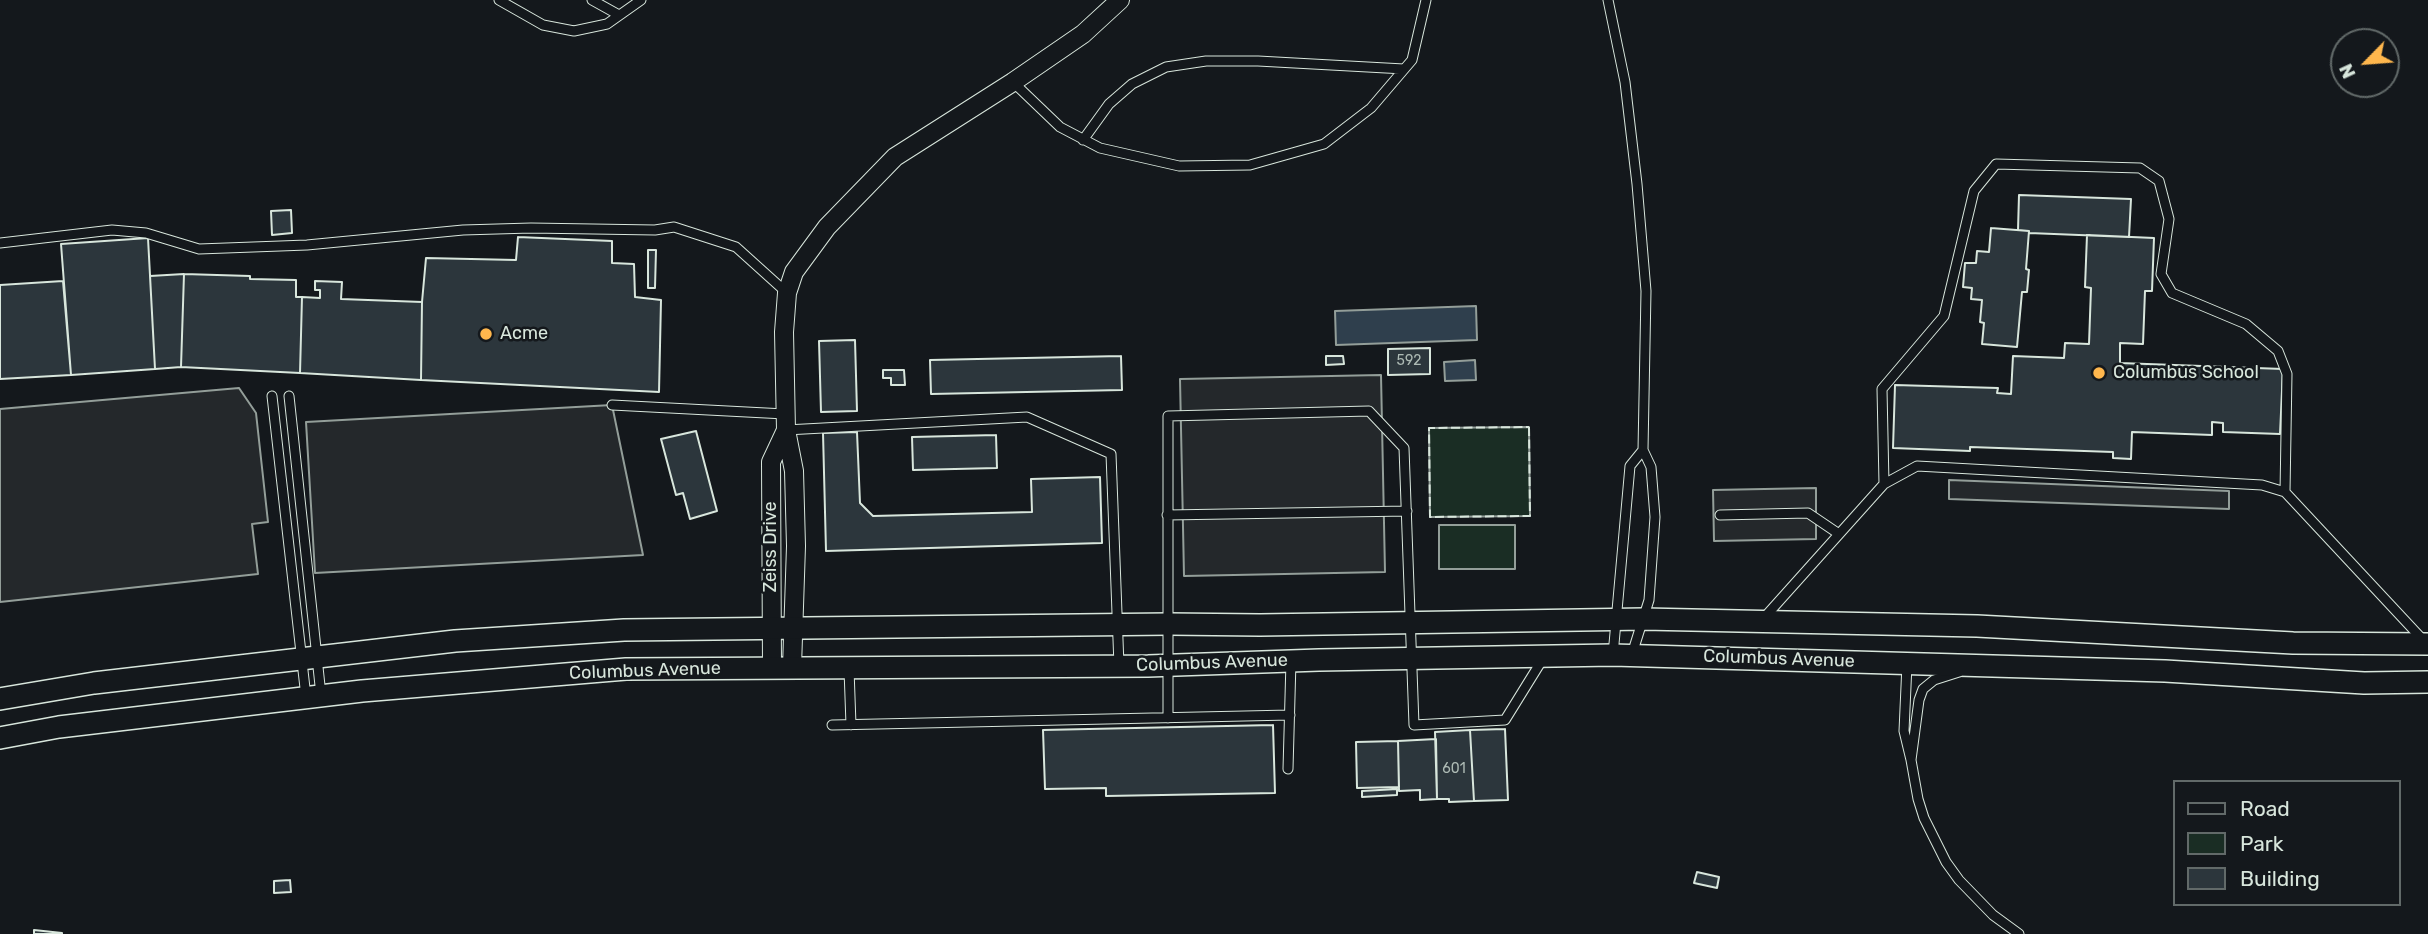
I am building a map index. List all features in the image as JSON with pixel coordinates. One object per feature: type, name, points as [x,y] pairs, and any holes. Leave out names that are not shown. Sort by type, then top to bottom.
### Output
[{"type":"street","points":[[787,293],[794,272],[827,227],[895,157],[1083,34],[1120,0]]},
{"type":"street","name":"Zeiss Drive","points":[[782,667],[794,627],[796,546],[793,471],[786,422],[784,332],[787,293]]},
{"type":"street","name":"Zeiss Drive","points":[[782,667],[772,627],[771,462],[786,422]]},
{"type":"street","name":"Columbus Avenue","points":[[0,699],[94,683],[455,641],[624,630],[1644,619],[1977,626],[2361,645],[2428,644]]},
{"type":"street","points":[[1818,659],[1821,623]]},
{"type":"street","points":[[2358,682],[2361,645]]},
{"type":"street","name":"Columbus Avenue","points":[[0,738],[59,727],[314,697],[626,669],[1119,666],[1622,655],[1818,659],[2165,671],[2358,682],[2428,682]]},
{"type":"lane","points":[[499,0],[543,25],[574,31],[607,24],[641,0]]},
{"type":"lane","points":[[592,0],[619,15]]},
{"type":"lane","points":[[1013,82],[1060,127],[1100,148],[1179,166],[1250,165],[1324,144],[1371,108],[1412,60],[1426,0]]},
{"type":"lane","points":[[1608,0],[1625,82],[1637,184],[1646,291],[1643,450],[1651,467],[1655,517],[1649,600],[1644,619],[1622,655]]},
{"type":"lane","points":[[1083,140],[1109,104],[1132,84],[1166,67],[1206,61],[1258,61],[1404,69]]},
{"type":"lane","points":[[1884,484],[1882,389],[1944,316],[1974,191],[1996,164],[2140,168],[2159,181],[2169,219],[2161,274],[2172,293],[2246,324],[2278,351],[2287,374],[2285,492]]},
{"type":"lane","points":[[0,243],[112,230],[146,233],[200,249],[307,245],[463,230],[655,230],[674,227],[736,247],[787,293]]},
{"type":"lane","points":[[272,396],[314,697]]},
{"type":"lane","points":[[289,396],[314,697]]},
{"type":"lane","points":[[612,405],[786,422],[1027,417],[1111,454],[1119,666]]},
{"type":"lane","points":[[1168,718],[1168,416],[1369,411],[1404,448],[1414,724],[1505,720],[1545,656]]},
{"type":"lane","points":[[1622,655],[1616,619],[1630,466],[1643,450]]},
{"type":"lane","points":[[1761,622],[1884,484],[1917,466],[2262,485],[2285,492],[2428,644]]},
{"type":"lane","points":[[1167,515],[1407,511]]},
{"type":"lane","points":[[1720,514],[1808,513],[1839,534]]},
{"type":"lane","points":[[1288,769],[1291,661]]},
{"type":"lane","points":[[1907,662],[1904,731],[1924,818],[1946,862],[1959,880],[1993,915],[2019,934]]},
{"type":"lane","points":[[1911,760],[1919,700],[1923,689],[1934,680],[1981,665]]},
{"type":"lane","points":[[849,667],[851,725]]},
{"type":"lane","points":[[832,726],[1290,715]]},
{"type":"green space","points":[[1529,427],[1530,516],[1430,517],[1429,428]]},
{"type":"green space","points":[[1439,525],[1515,525],[1515,569],[1439,569]]},
{"type":"shaded area","points":[[1381,375],[1385,572],[1184,576],[1180,379]]},
{"type":"shaded area","points":[[239,388],[256,413],[268,522],[252,524],[258,574],[0,602],[0,409]]},
{"type":"shaded area","points":[[612,405],[643,555],[315,573],[306,422]]},
{"type":"shaded area","points":[[1949,480],[2229,491],[2229,509],[1949,499]]},
{"type":"shaded area","points":[[1816,488],[1816,539],[1714,541],[1713,490]]},
{"type":"water","points":[[1476,306],[1477,340],[1336,345],[1335,311]]},
{"type":"water","points":[[1475,360],[1476,380],[1445,381],[1444,362]]},
{"type":"building","points":[[2019,195],[2131,199],[2129,237],[2029,233],[2018,230]]},
{"type":"building","points":[[291,210],[292,233],[272,235],[271,211]]},
{"type":"building","points":[[1991,228],[2029,231],[2027,292],[2022,292],[2017,347],[1982,344],[1982,300],[1971,299],[1972,288],[1963,287],[1965,263],[1976,263],[1977,251],[1989,252]]},
{"type":"building","points":[[2087,235],[2154,238],[2152,291],[2145,291],[2143,344],[2120,343],[2120,363],[2283,369],[2280,434],[2223,432],[2223,423],[2212,422],[2212,435],[2132,432],[2131,459],[2113,458],[2113,452],[1970,447],[1970,451],[1893,448],[1895,385],[1998,388],[1997,393],[2011,394],[2013,356],[2064,358],[2065,343],[2089,344],[2091,288],[2085,287]]},
{"type":"building","points":[[518,237],[612,241],[612,263],[634,264],[635,297],[661,300],[659,392],[421,380],[422,302],[426,258],[516,260]]},
{"type":"building","points":[[148,238],[155,369],[71,375],[61,244]]},
{"type":"building","points":[[648,250],[656,250],[655,288],[648,288]]},
{"type":"building","points":[[184,274],[296,280],[296,297],[302,297],[300,373],[181,367]]},
{"type":"building","points":[[184,274],[181,367],[155,369],[150,276]]},
{"type":"building","points":[[63,281],[71,375],[0,379],[0,285]]},
{"type":"building","points":[[315,281],[342,282],[341,299],[422,302],[421,380],[300,373],[302,297],[320,298],[320,290],[315,290]]},
{"type":"building","points":[[855,340],[857,411],[821,412],[819,341]]},
{"type":"building","points":[[1430,348],[1430,374],[1388,375],[1388,349]]},
{"type":"building","points":[[1121,356],[1122,390],[931,394],[930,360]]},
{"type":"building","points":[[1326,356],[1343,356],[1344,364],[1326,365]]},
{"type":"building","points":[[883,370],[904,370],[905,385],[891,385],[891,378],[883,378]]},
{"type":"building","points":[[696,431],[717,511],[690,519],[683,493],[676,495],[661,439]]},
{"type":"building","points":[[857,432],[860,503],[873,516],[1032,512],[1031,479],[1100,477],[1102,543],[826,551],[823,433]]},
{"type":"building","points":[[996,435],[997,468],[913,470],[912,437]]},
{"type":"building","points":[[1273,725],[1275,793],[1106,796],[1106,788],[1045,789],[1043,730]]},
{"type":"building","points":[[1505,729],[1508,800],[1474,801],[1470,730]]},
{"type":"building","points":[[1470,730],[1474,801],[1449,802],[1449,799],[1437,799],[1435,732]]},
{"type":"building","points":[[1436,739],[1437,799],[1420,800],[1420,790],[1399,791],[1398,741]]},
{"type":"building","points":[[1398,741],[1399,787],[1357,788],[1356,742]]},
{"type":"building","points":[[1397,789],[1397,795],[1362,797],[1362,791]]},
{"type":"building","points":[[1697,872],[1719,877],[1717,888],[1694,883]]},
{"type":"building","points":[[290,880],[291,892],[274,893],[274,881]]},
{"type":"building","points":[[34,930],[62,933],[62,934],[34,934]]},
{"type":"fence","points":[[1529,427],[1530,516],[1430,517],[1429,428],[1529,427]]},
{"type":"place","name":"Acme","points":[[486,334]]},
{"type":"place","name":"Columbus School","points":[[2099,373]]}]
